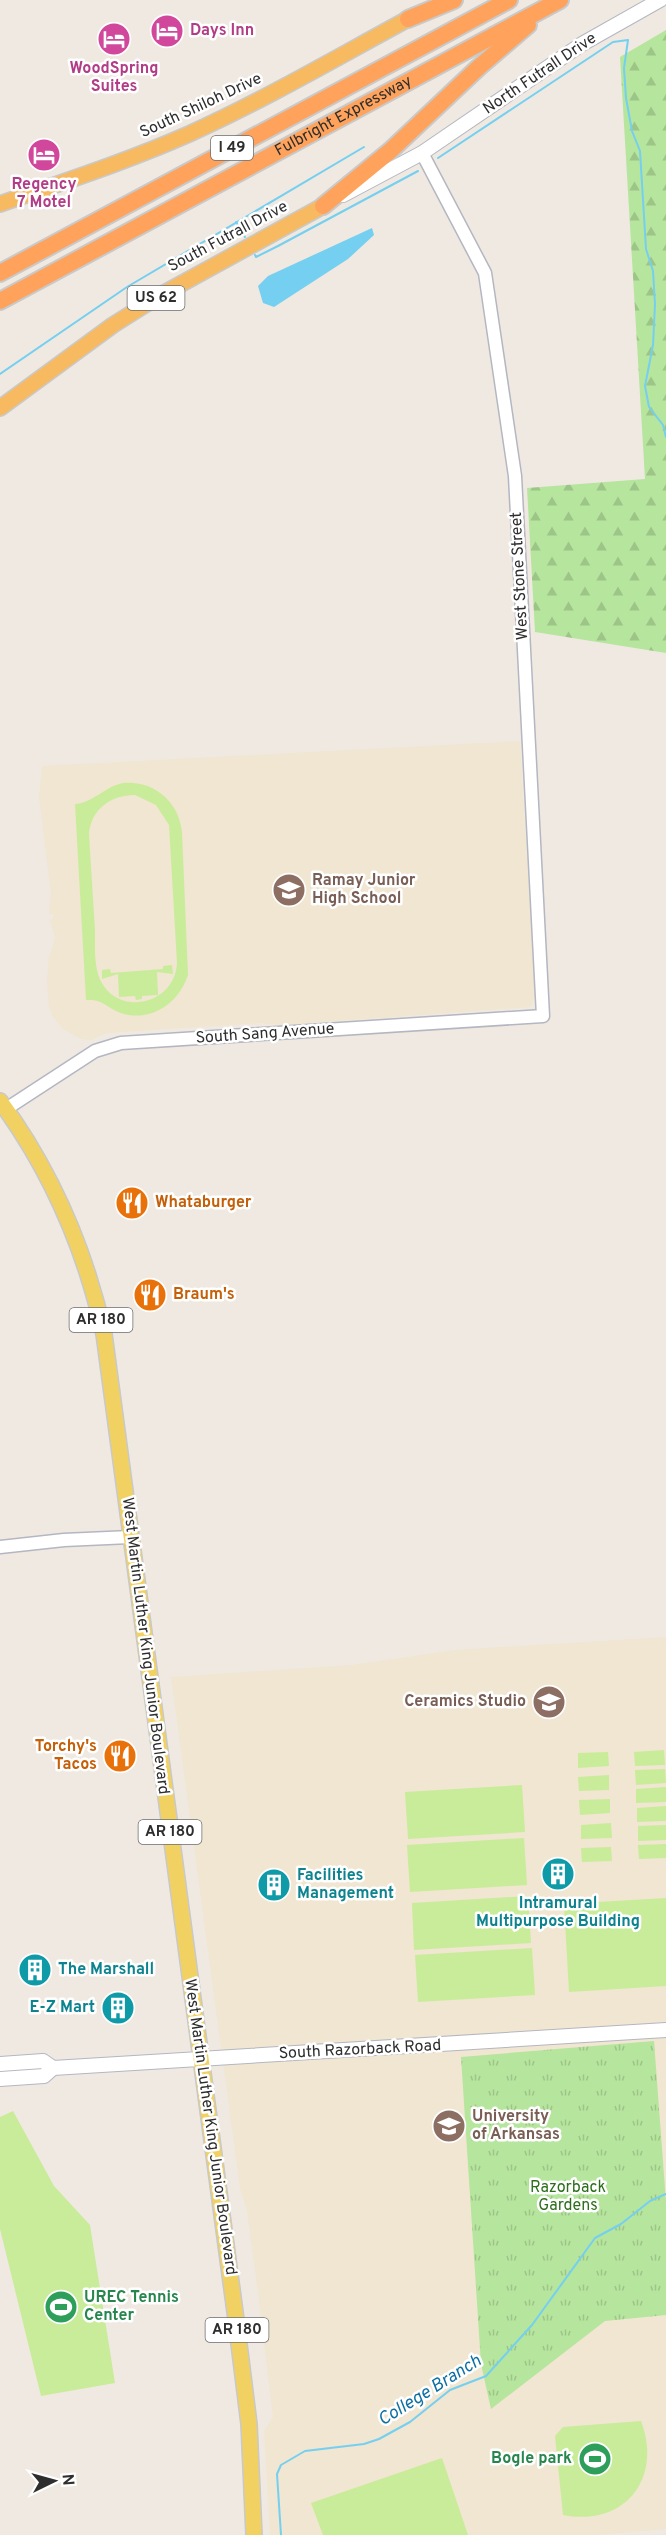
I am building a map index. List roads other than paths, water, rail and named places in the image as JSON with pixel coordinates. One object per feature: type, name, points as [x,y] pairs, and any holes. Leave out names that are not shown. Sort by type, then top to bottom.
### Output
[{"type":"highway","points":[[408,19],[454,0]]},
{"type":"highway","name":"Fulbright Expressway","points":[[0,273],[509,0]]},
{"type":"highway","name":"Fulbright Expressway","points":[[0,301],[557,2]]},
{"type":"highway","name":"US 62","points":[[323,206],[390,151],[478,67],[557,2]]},
{"type":"highway","name":"South Shiloh Drive","points":[[0,204],[188,134],[258,100],[408,19]]},
{"type":"highway","name":"South Futrall Drive","points":[[0,408],[113,325],[159,296],[323,206]]},
{"type":"main road","points":[[408,19],[439,0]]},
{"type":"main road","name":"North Futrall Drive","points":[[422,153],[582,44],[660,0]]},
{"type":"main road","name":"South Futrall Drive","points":[[323,206],[422,153]]},
{"type":"main road","name":"West Martin Luther King Junior Boulevard","points":[[3,1105],[43,1167],[79,1244],[93,1288],[112,1388],[249,2424],[254,2535]]},
{"type":"main road","name":"South Razorback Road","points":[[0,2079],[44,2076],[53,2068],[666,2030]]},
{"type":"main road","name":"South Razorback Road","points":[[0,2064],[43,2061],[53,2068]]},
{"type":"street","name":"West Stone Street","points":[[422,153],[485,273],[515,477],[543,1016]]},
{"type":"street","name":"South Sang Avenue","points":[[3,1105],[95,1051],[121,1043],[543,1016]]},
{"type":"street","points":[[0,1547],[64,1540],[130,1537]]},
{"type":"water","points":[[372,228],[374,235],[348,259],[274,307],[263,303],[258,286],[268,276]]},
{"type":"waterway","points":[[438,158],[613,42],[628,40],[624,68],[626,98],[632,131],[640,151],[646,249],[653,271],[655,304],[653,345],[645,386],[649,407],[663,425],[666,437]]},
{"type":"waterway","points":[[0,374],[127,287],[364,147]]},
{"type":"waterway","points":[[255,255],[256,257],[278,246],[418,171]]},
{"type":"waterway","points":[[236,222],[245,237]]},
{"type":"waterway","name":"College Branch","points":[[281,2535],[277,2474],[281,2465],[305,2451],[364,2444],[379,2439],[410,2422],[450,2390],[486,2376],[532,2325],[595,2238],[621,2224],[650,2201],[666,2194]]},
{"type":"place","name":"Days Inn","points":[[167,31]]},
{"type":"place","name":"WoodSpring Suites","points":[[114,39]]},
{"type":"place","name":"Regency 7 Motel","points":[[44,155]]},
{"type":"place","name":"Ramay Junior High School","points":[[289,890]]},
{"type":"place","name":"Whataburger","points":[[132,1203]]},
{"type":"place","name":"Braum's","points":[[150,1295]]},
{"type":"place","name":"Ceramics Studio","points":[[549,1702]]},
{"type":"place","name":"Torchy's Tacos","points":[[120,1756]]},
{"type":"place","name":"Intramural Multipurpose Building","points":[[558,1874]]},
{"type":"place","name":"Facilities Management","points":[[274,1885]]},
{"type":"place","name":"The Marshall","points":[[35,1970]]},
{"type":"place","name":"E-Z Mart","points":[[118,2008]]},
{"type":"place","name":"University of Arkansas","points":[[449,2126]]},
{"type":"place","name":"UREC Tennis Center","points":[[61,2307]]},
{"type":"place","name":"Bogle park","points":[[595,2459]]},
{"type":"park label","name":"Razorback Gardens","points":[[568,2197]]}]
